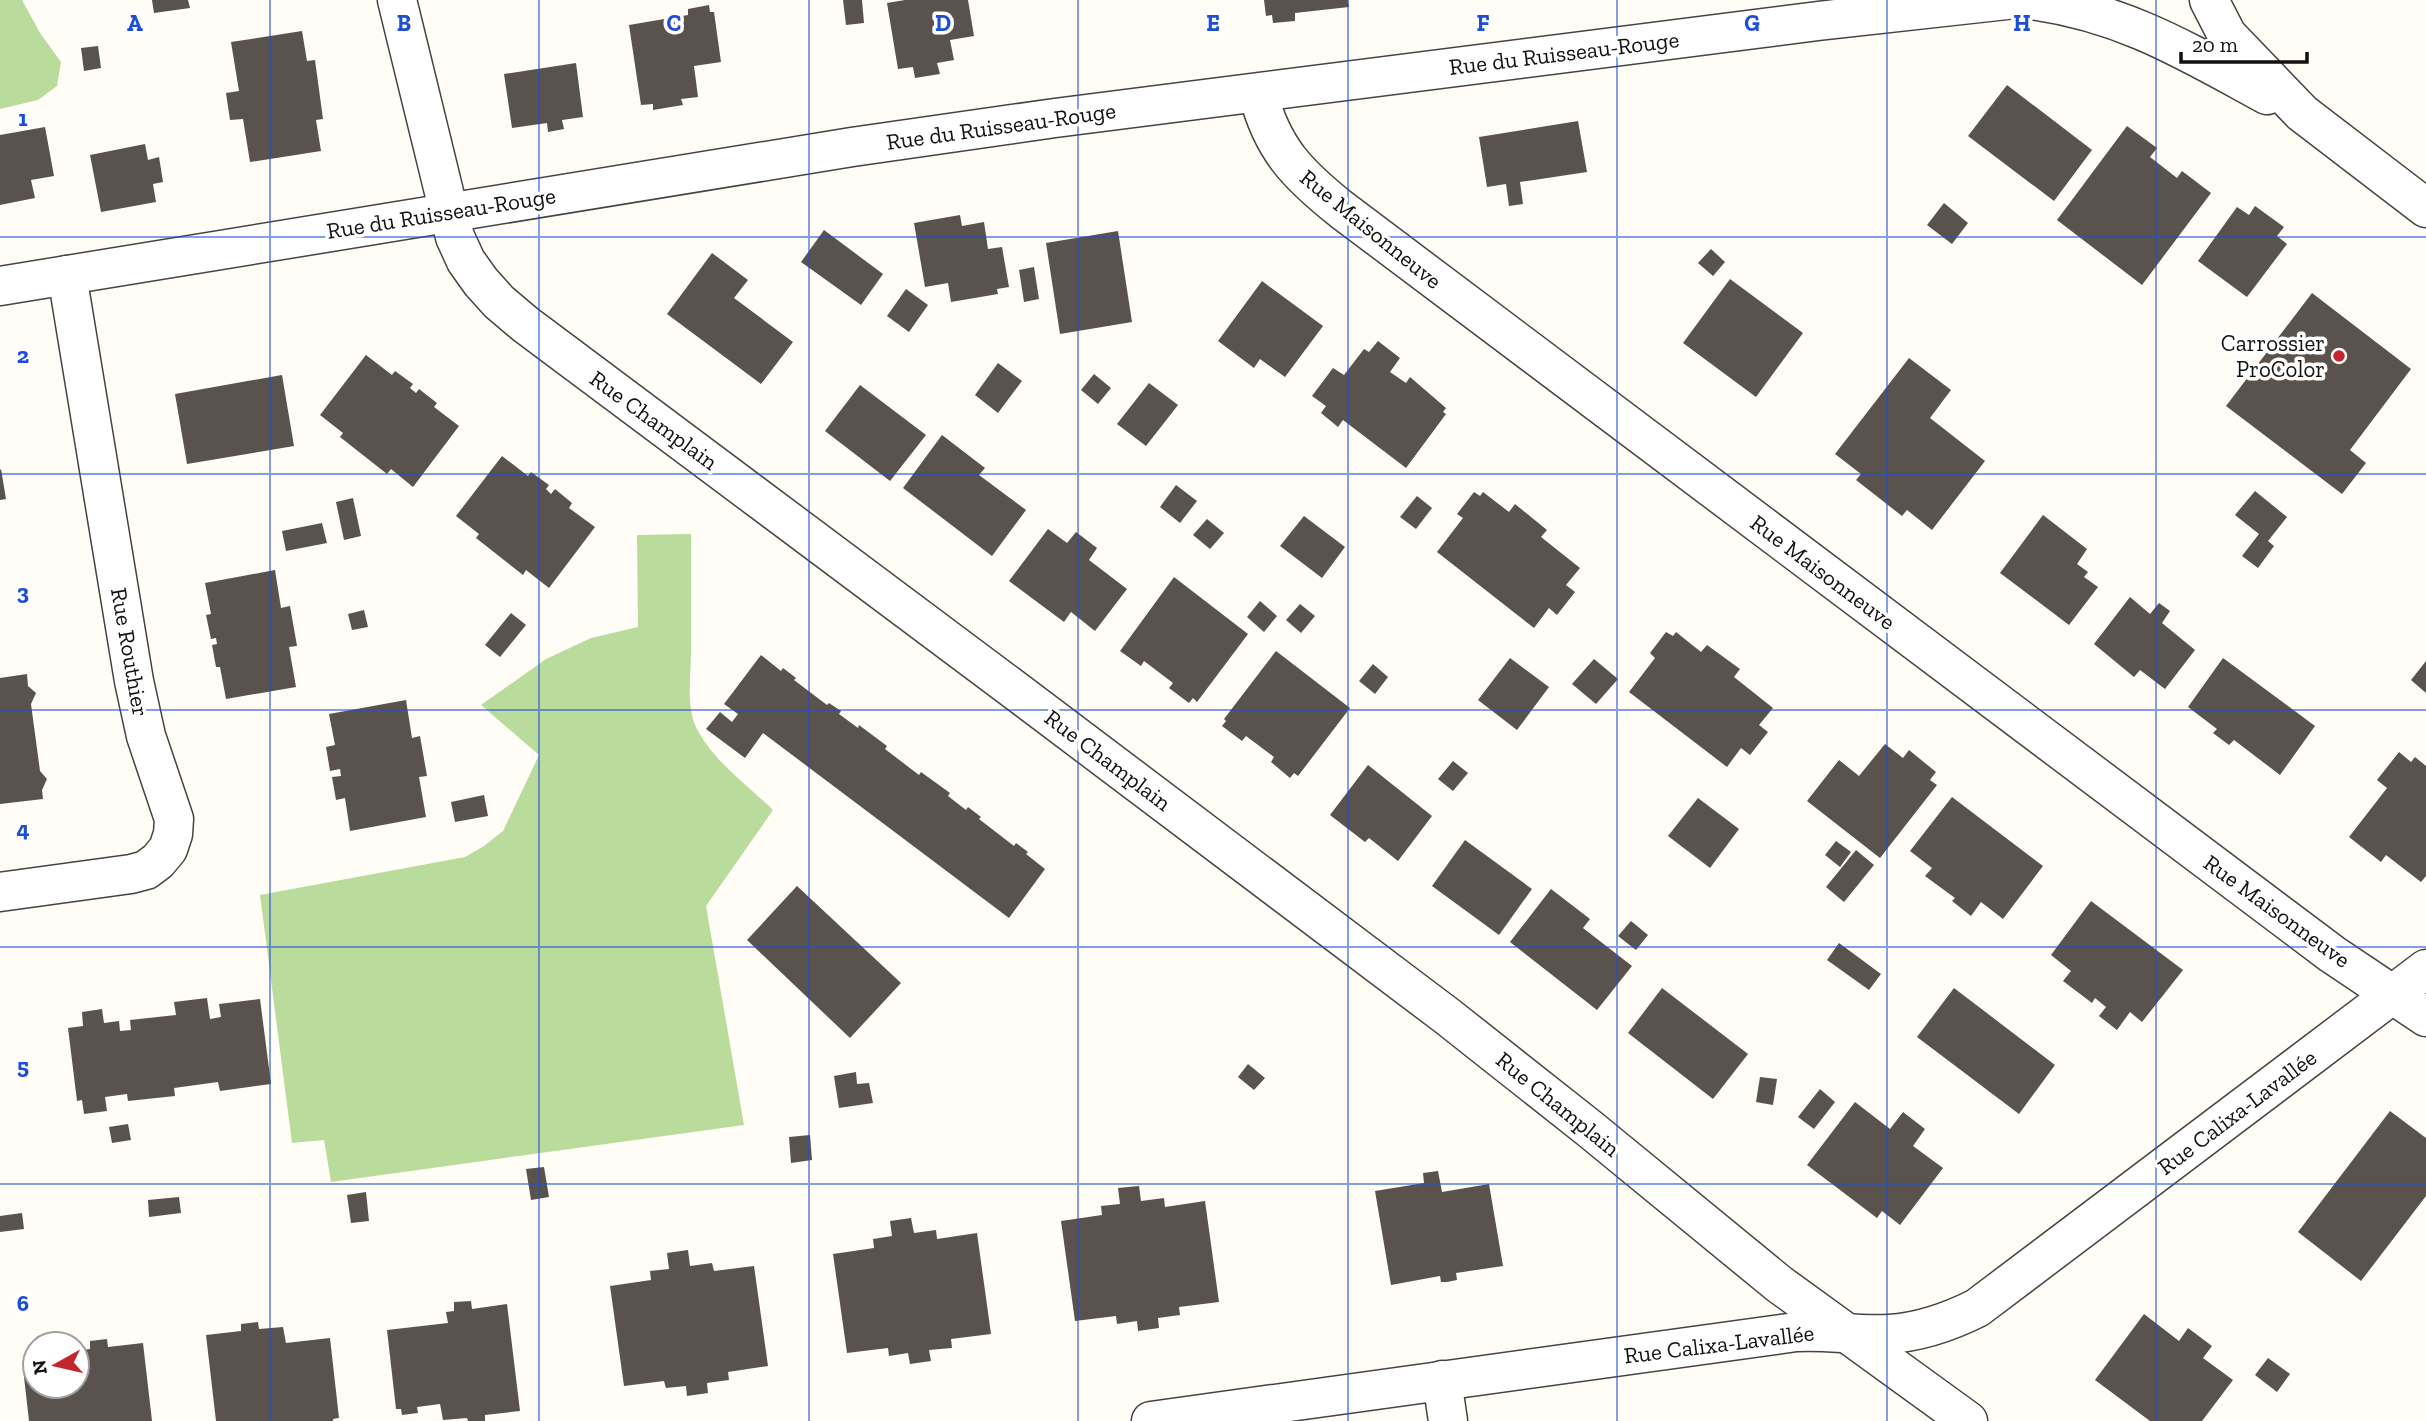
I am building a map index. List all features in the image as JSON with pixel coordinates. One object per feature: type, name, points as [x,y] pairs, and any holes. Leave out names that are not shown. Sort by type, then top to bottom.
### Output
[{"type":"street","name":"Rue Champlain","points":[[397,0],[447,213],[466,261],[499,302],[524,324],[1447,1016],[1759,1268],[1968,1421]]},
{"type":"street","name":"Rue du Ruisseau-Rouge","points":[[0,286],[852,147],[1258,93],[1813,10],[2007,0]]},
{"type":"street","points":[[2031,0],[2082,9],[2141,28],[2302,113]]},
{"type":"street","points":[[2209,0],[2227,35],[2302,113],[2426,208]]},
{"type":"street","name":"Rue Maisonneuve","points":[[1258,93],[1264,114],[1283,154],[1297,172],[1342,210],[2332,954],[2426,1017]]},
{"type":"street","name":"Rue Routhier","points":[[0,892],[98,880],[146,870],[168,849],[173,834],[174,819],[170,804],[139,709],[67,275]]},
{"type":"street","name":"Rue Calixa-Lavallée","points":[[1151,1421],[1796,1332],[1889,1334],[1912,1331],[1955,1318],[1977,1308],[2426,969]]},
{"type":"street","points":[[1442,1380],[1448,1421]]},
{"type":"green space","points":[[0,0],[22,0],[40,33],[61,62],[57,86],[38,100],[0,109]]},
{"type":"green space","points":[[691,534],[690,691],[693,719],[711,750],[773,810],[706,906],[744,1125],[331,1182],[324,1140],[292,1143],[260,895],[465,857],[503,831],[539,755],[481,705],[546,659],[591,638],[638,627],[637,535]]},
{"type":"building","points":[[152,0],[188,0],[190,8],[154,13]]},
{"type":"building","points":[[843,0],[862,0],[864,23],[846,25]]},
{"type":"building","points":[[905,0],[968,0],[974,36],[950,40],[954,60],[937,63],[940,74],[915,78],[913,67],[898,69],[887,3]]},
{"type":"building","points":[[1264,0],[1348,0],[1349,7],[1295,13],[1295,21],[1273,23],[1272,15],[1266,16]]},
{"type":"building","points":[[709,5],[710,12],[714,12],[721,62],[694,66],[698,97],[681,99],[683,105],[653,110],[653,104],[641,105],[629,25],[688,15],[688,9]]},
{"type":"building","points":[[302,31],[307,61],[315,60],[323,119],[316,120],[321,151],[250,162],[243,119],[230,120],[226,93],[239,91],[231,42]]},
{"type":"building","points":[[98,46],[101,68],[84,71],[81,48]]},
{"type":"building","points":[[576,63],[583,117],[562,120],[564,129],[548,132],[547,123],[512,128],[504,74]]},
{"type":"building","points":[[2007,85],[2092,150],[2054,201],[1968,136]]},
{"type":"building","points":[[1578,121],[1587,172],[1520,182],[1523,204],[1509,206],[1506,184],[1487,187],[1479,137]]},
{"type":"building","points":[[2127,126],[2157,148],[2150,157],[2177,178],[2182,171],[2211,193],[2142,285],[2057,220]]},
{"type":"building","points":[[45,127],[54,176],[31,180],[35,198],[0,205],[0,135]]},
{"type":"building","points":[[145,144],[148,160],[159,157],[163,182],[153,184],[156,202],[101,212],[90,155]]},
{"type":"building","points":[[1944,203],[1968,223],[1952,244],[1927,225]]},
{"type":"building","points":[[2255,206],[2284,227],[2277,236],[2287,244],[2247,297],[2198,261],[2237,207],[2249,215]]},
{"type":"building","points":[[960,215],[962,226],[984,222],[988,249],[1002,247],[1009,287],[997,289],[998,294],[951,302],[948,283],[925,287],[914,223]]},
{"type":"building","points":[[824,230],[883,274],[861,305],[801,262]]},
{"type":"building","points":[[1118,231],[1132,322],[1060,334],[1046,243]]},
{"type":"building","points":[[1711,249],[1725,262],[1713,276],[1698,263]]},
{"type":"building","points":[[712,253],[748,280],[734,298],[793,342],[761,384],[667,314]]},
{"type":"building","points":[[1034,267],[1039,299],[1024,302],[1019,270]]},
{"type":"building","points":[[1730,279],[1803,333],[1756,397],[1683,343]]},
{"type":"building","points":[[1262,281],[1323,326],[1285,377],[1260,359],[1254,368],[1218,341]]},
{"type":"building","points":[[906,289],[928,305],[909,332],[887,316]]},
{"type":"building","points":[[2312,293],[2411,369],[2350,450],[2366,463],[2342,494],[2226,406]]},
{"type":"building","points":[[1378,341],[1400,358],[1390,372],[1406,383],[1410,377],[1446,408],[1443,412],[1446,414],[1406,468],[1343,420],[1338,427],[1321,413],[1326,406],[1312,396],[1333,368],[1344,375],[1364,349],[1369,352]]},
{"type":"building","points":[[366,355],[392,375],[395,371],[413,384],[410,388],[416,393],[419,389],[437,403],[434,407],[459,426],[413,487],[391,469],[387,474],[340,437],[343,433],[320,415]]},
{"type":"building","points":[[1909,358],[1951,390],[1930,418],[1985,461],[1932,530],[1907,510],[1902,516],[1856,480],[1861,474],[1835,454]]},
{"type":"building","points":[[998,363],[1022,381],[998,413],[975,395]]},
{"type":"building","points":[[1094,374],[1111,388],[1098,404],[1081,390]]},
{"type":"building","points":[[282,375],[294,446],[187,464],[175,394]]},
{"type":"building","points":[[1149,383],[1178,405],[1146,446],[1117,424]]},
{"type":"building","points":[[860,385],[926,435],[890,481],[825,431]]},
{"type":"building","points":[[942,435],[985,468],[979,475],[1026,510],[992,556],[903,488]]},
{"type":"building","points":[[502,456],[528,476],[531,472],[549,485],[546,489],[551,494],[555,489],[572,503],[569,508],[595,527],[549,588],[526,570],[523,575],[476,538],[479,534],[456,516]]},
{"type":"building","points":[[0,470],[6,499],[0,500]]},
{"type":"building","points":[[1176,485],[1197,501],[1180,523],[1160,507]]},
{"type":"building","points":[[2255,491],[2287,517],[2268,541],[2274,546],[2258,568],[2242,556],[2259,534],[2235,515]]},
{"type":"building","points":[[1474,492],[1480,496],[1483,492],[1509,512],[1515,504],[1547,530],[1541,537],[1580,568],[1566,585],[1575,592],[1557,615],[1549,608],[1534,628],[1437,552],[1463,518],[1457,514]]},
{"type":"building","points":[[1417,496],[1432,508],[1416,529],[1400,517]]},
{"type":"building","points":[[353,498],[361,536],[344,540],[336,502]]},
{"type":"building","points":[[2043,515],[2087,549],[2077,564],[2088,572],[2084,577],[2098,587],[2069,625],[2000,573]]},
{"type":"building","points":[[1304,516],[1345,547],[1322,578],[1280,546]]},
{"type":"building","points":[[1207,519],[1224,533],[1210,549],[1193,535]]},
{"type":"building","points":[[322,523],[327,543],[286,551],[282,531]]},
{"type":"building","points":[[1048,529],[1067,543],[1076,532],[1097,548],[1089,560],[1127,589],[1095,631],[1071,612],[1064,622],[1009,581]]},
{"type":"building","points":[[275,570],[281,608],[290,606],[297,646],[289,647],[296,687],[226,699],[220,667],[216,667],[212,645],[217,644],[216,638],[211,639],[206,615],[211,614],[205,583]]},
{"type":"building","points":[[1174,577],[1248,634],[1197,702],[1193,698],[1189,703],[1169,688],[1173,683],[1144,661],[1141,666],[1120,651]]},
{"type":"building","points":[[2130,597],[2150,614],[2159,603],[2170,611],[2162,623],[2195,650],[2165,689],[2140,670],[2134,677],[2094,644]]},
{"type":"building","points":[[1260,601],[1277,616],[1264,632],[1247,617]]},
{"type":"building","points":[[1300,604],[1315,616],[1301,633],[1286,620]]},
{"type":"building","points":[[364,610],[368,627],[352,630],[348,614]]},
{"type":"building","points":[[511,613],[526,625],[500,657],[485,645]]},
{"type":"building","points":[[1666,632],[1673,636],[1676,632],[1701,652],[1707,645],[1740,669],[1734,677],[1773,708],[1759,725],[1768,732],[1750,755],[1741,748],[1727,767],[1629,692],[1655,658],[1650,653]]},
{"type":"building","points":[[1276,651],[1350,708],[1298,776],[1294,773],[1290,778],[1271,762],[1274,757],[1246,736],[1242,741],[1222,726],[1226,721],[1224,719]]},
{"type":"building","points":[[761,655],[781,671],[783,668],[796,678],[794,680],[827,705],[829,703],[841,711],[839,714],[887,746],[885,749],[919,775],[921,772],[950,793],[948,796],[966,810],[968,807],[1014,846],[1016,843],[1028,852],[1026,854],[1045,869],[1009,918],[763,733],[745,758],[706,729],[720,712],[732,722],[738,714],[724,704]]},
{"type":"building","points":[[1510,658],[1549,687],[1517,730],[1478,700]]},
{"type":"building","points":[[2223,658],[2315,726],[2280,775],[2234,740],[2229,745],[2213,733],[2217,729],[2188,707]]},
{"type":"building","points":[[1594,659],[1618,679],[1596,704],[1572,684]]},
{"type":"building","points":[[2426,661],[2426,693],[2411,680]]},
{"type":"building","points":[[1373,664],[1388,677],[1375,694],[1359,681]]},
{"type":"building","points":[[27,674],[28,686],[36,693],[31,704],[40,771],[47,779],[42,790],[43,799],[0,804],[0,678]]},
{"type":"building","points":[[406,700],[412,738],[420,736],[427,776],[419,777],[426,817],[350,831],[345,798],[336,800],[332,777],[341,776],[340,769],[330,771],[326,747],[335,745],[329,714]]},
{"type":"building","points":[[1885,744],[1903,758],[1909,750],[1936,772],[1930,780],[1937,785],[1880,858],[1807,801],[1839,760],[1859,776]]},
{"type":"building","points":[[2399,752],[2411,762],[2415,757],[2426,766],[2426,876],[2421,882],[2386,855],[2381,862],[2349,837],[2387,788],[2377,780]]},
{"type":"building","points":[[1453,761],[1468,773],[1453,791],[1438,779]]},
{"type":"building","points":[[1368,765],[1432,816],[1398,861],[1369,838],[1365,842],[1330,815]]},
{"type":"building","points":[[484,795],[488,816],[455,822],[451,802]]},
{"type":"building","points":[[1952,797],[2043,866],[2003,919],[1981,902],[1971,916],[1952,901],[1955,898],[1925,876],[1932,868],[1910,851]]},
{"type":"building","points":[[1698,798],[1739,829],[1710,868],[1668,836]]},
{"type":"building","points":[[1465,840],[1532,889],[1499,935],[1432,886]]},
{"type":"building","points":[[1836,841],[1851,852],[1840,867],[1825,855]]},
{"type":"building","points":[[1856,850],[1874,865],[1844,902],[1826,887]]},
{"type":"building","points":[[797,886],[901,983],[850,1038],[747,940]]},
{"type":"building","points":[[1551,889],[1590,919],[1583,928],[1632,966],[1597,1010],[1510,942]]},
{"type":"building","points":[[2091,901],[2183,970],[2142,1022],[2130,1012],[2117,1030],[2099,1016],[2106,1007],[2095,998],[2092,1003],[2063,981],[2071,971],[2051,955]]},
{"type":"building","points":[[1631,921],[1648,935],[1636,950],[1618,936]]},
{"type":"building","points":[[1839,943],[1881,974],[1869,990],[1827,960]]},
{"type":"building","points":[[1662,988],[1748,1054],[1713,1099],[1628,1033]]},
{"type":"building","points":[[1954,988],[2055,1065],[2019,1114],[1917,1037]]},
{"type":"building","points":[[207,998],[210,1019],[221,1017],[219,1004],[260,999],[271,1084],[220,1091],[218,1082],[174,1088],[175,1096],[128,1101],[127,1094],[105,1097],[107,1111],[84,1114],[82,1100],[77,1101],[68,1028],[83,1026],[82,1012],[102,1009],[104,1023],[119,1021],[120,1031],[131,1030],[130,1020],[176,1015],[174,1002]]},
{"type":"building","points":[[1248,1064],[1265,1078],[1254,1090],[1238,1077]]},
{"type":"building","points":[[856,1072],[857,1084],[869,1083],[873,1103],[839,1108],[834,1076]]},
{"type":"building","points":[[1760,1077],[1777,1079],[1773,1105],[1756,1102]]},
{"type":"building","points":[[1820,1089],[1835,1102],[1814,1129],[1798,1117]]},
{"type":"building","points":[[1855,1102],[1890,1129],[1903,1112],[1925,1129],[1913,1146],[1943,1168],[1900,1225],[1882,1211],[1877,1218],[1807,1165]]},
{"type":"building","points":[[2390,1111],[2426,1138],[2426,1196],[2361,1281],[2298,1232]]},
{"type":"building","points":[[128,1124],[131,1140],[112,1143],[109,1127]]},
{"type":"building","points":[[810,1135],[812,1160],[791,1163],[789,1137]]},
{"type":"building","points":[[544,1167],[549,1197],[531,1200],[526,1169]]},
{"type":"building","points":[[1438,1171],[1442,1192],[1489,1184],[1503,1266],[1456,1273],[1457,1280],[1447,1282],[1441,1282],[1440,1276],[1391,1285],[1375,1191],[1424,1183],[1423,1173]]},
{"type":"building","points":[[1139,1186],[1141,1201],[1164,1198],[1165,1207],[1205,1201],[1219,1302],[1179,1307],[1180,1315],[1158,1318],[1159,1328],[1138,1331],[1137,1321],[1117,1324],[1116,1316],[1075,1321],[1061,1221],[1102,1215],[1101,1206],[1120,1204],[1118,1188]]},
{"type":"building","points":[[366,1192],[369,1221],[351,1223],[347,1195]]},
{"type":"building","points":[[179,1197],[181,1213],[149,1217],[148,1200]]},
{"type":"building","points":[[22,1213],[24,1229],[0,1232],[0,1216]]},
{"type":"building","points":[[911,1218],[914,1233],[936,1230],[937,1239],[977,1233],[991,1334],[951,1339],[952,1348],[929,1350],[931,1361],[910,1364],[908,1353],[889,1356],[888,1348],[847,1353],[833,1254],[874,1248],[873,1239],[892,1236],[890,1221]]},
{"type":"building","points":[[688,1250],[690,1266],[712,1263],[714,1271],[754,1266],[768,1366],[728,1372],[729,1380],[707,1383],[708,1393],[687,1396],[686,1386],[666,1388],[664,1381],[624,1386],[610,1286],[651,1280],[650,1271],[669,1269],[667,1253]]},
{"type":"building","points":[[471,1301],[472,1309],[507,1304],[520,1411],[485,1415],[485,1421],[468,1421],[467,1418],[443,1420],[440,1404],[417,1407],[418,1413],[402,1415],[401,1409],[396,1409],[387,1330],[448,1323],[446,1312],[454,1311],[454,1302]]},
{"type":"building","points":[[2144,1314],[2179,1341],[2188,1328],[2212,1346],[2203,1358],[2233,1380],[2202,1421],[2150,1421],[2095,1380]]},
{"type":"building","points":[[258,1322],[259,1329],[283,1327],[286,1343],[330,1338],[339,1418],[333,1421],[216,1421],[206,1335],[241,1331],[241,1324]]},
{"type":"building","points":[[107,1339],[108,1347],[143,1343],[152,1421],[29,1421],[27,1400],[91,1400],[91,1341]]},
{"type":"building","points":[[2268,1358],[2290,1374],[2277,1392],[2255,1375]]},
{"type":"place","name":"Carrossier ProColor","points":[[2339,356]]}]
